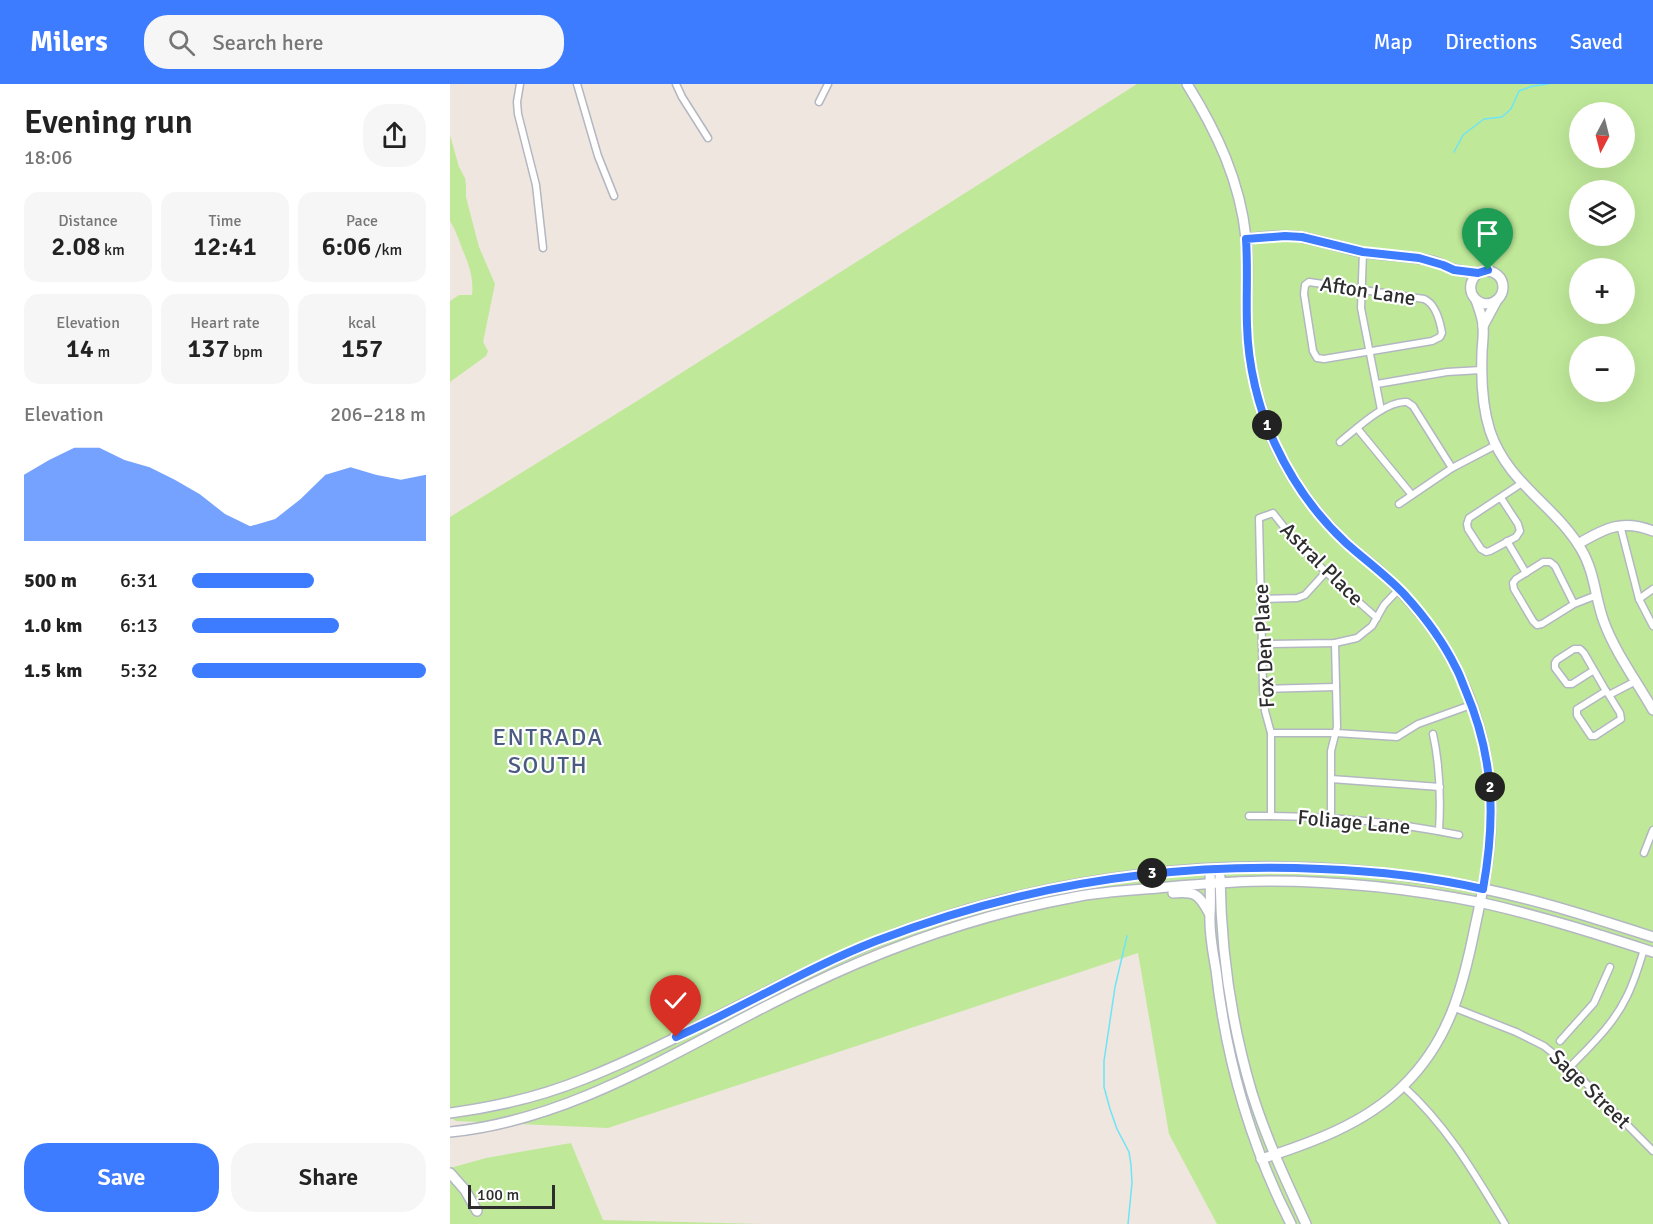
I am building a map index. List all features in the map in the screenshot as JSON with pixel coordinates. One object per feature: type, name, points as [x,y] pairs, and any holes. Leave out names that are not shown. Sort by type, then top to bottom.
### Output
[{"type":"street","points":[[520,84],[518,114],[536,186],[543,248]]},
{"type":"street","points":[[577,84],[598,156],[614,196]]},
{"type":"street","points":[[676,84],[708,138]]},
{"type":"street","points":[[819,102],[828,84]]},
{"type":"street","points":[[1187,84],[1217,136],[1231,168],[1238,192],[1246,239],[1248,344],[1255,384],[1274,443],[1302,492],[1322,518],[1348,545],[1399,590],[1442,642],[1457,669],[1478,721],[1485,748],[1491,798],[1488,858],[1465,975],[1455,1008],[1431,1051],[1403,1086],[1378,1106],[1323,1136],[1261,1159]]},
{"type":"street","points":[[1246,239],[1302,237],[1363,252],[1419,258],[1454,270],[1478,273],[1488,270],[1498,275],[1503,291],[1483,326]]},
{"type":"street","points":[[1363,252],[1361,308],[1382,410]]},
{"type":"street","points":[[1454,270],[1470,286],[1483,326],[1482,386],[1486,414],[1496,445],[1522,483],[1578,544],[1590,568],[1608,633],[1653,710]]},
{"type":"street","points":[[1470,286],[1478,273]]},
{"type":"street","name":"Afton Lane","points":[[1314,282],[1361,290],[1430,302],[1442,330],[1440,337],[1432,341],[1324,359],[1317,358],[1313,351],[1304,294],[1305,285],[1314,282]]},
{"type":"street","points":[[1476,300],[1486,304],[1497,300]]},
{"type":"street","points":[[1377,384],[1447,372],[1481,370]]},
{"type":"street","points":[[1340,442],[1382,410],[1398,402],[1407,402],[1413,406],[1452,468]]},
{"type":"street","points":[[1357,428],[1412,495]]},
{"type":"street","points":[[1399,504],[1452,468],[1496,445]]},
{"type":"street","points":[[1501,498],[1520,527],[1518,534],[1490,551],[1484,551],[1467,526],[1469,519],[1522,483]]},
{"type":"street","name":"Astral Place","points":[[1266,515],[1273,513],[1298,545],[1325,573],[1377,618]]},
{"type":"street","name":"Fox Den Place","points":[[1266,515],[1259,518],[1263,689],[1265,711],[1271,733],[1271,816]]},
{"type":"street","points":[[1578,544],[1599,531],[1620,525],[1653,531]]},
{"type":"street","points":[[1620,525],[1639,599],[1653,626]]},
{"type":"street","points":[[1507,541],[1526,573]]},
{"type":"street","points":[[1574,604],[1553,563],[1543,562],[1516,579],[1513,586],[1537,625],[1574,604],[1597,595]]},
{"type":"street","points":[[1261,599],[1288,599],[1305,595],[1325,573]]},
{"type":"street","points":[[1639,599],[1653,589]]},
{"type":"street","points":[[1262,644],[1335,643],[1357,638],[1365,633],[1384,605],[1399,590]]},
{"type":"street","points":[[1331,818],[1331,751],[1336,733],[1335,643]]},
{"type":"street","points":[[1594,670],[1572,684],[1567,684],[1555,663],[1574,650],[1580,649],[1584,652],[1594,670],[1608,693],[1620,713],[1620,719],[1595,736],[1591,736],[1576,710],[1608,693],[1636,681]]},
{"type":"street","points":[[1263,689],[1336,687]]},
{"type":"street","points":[[1271,733],[1336,733],[1397,737],[1418,724],[1471,705]]},
{"type":"street","points":[[1433,734],[1439,768],[1440,831]]},
{"type":"street","points":[[1331,779],[1440,787]]},
{"type":"street","name":"Foliage Lane","points":[[1249,816],[1331,818],[1459,834]]},
{"type":"street","points":[[1644,853],[1653,830]]},
{"type":"street","points":[[450,1113],[508,1103],[585,1079],[710,1021],[832,960],[925,923],[1012,898],[1099,880],[1159,872],[1274,868],[1348,870],[1412,876],[1483,889],[1558,908],[1653,937]]},
{"type":"street","points":[[1210,869],[1215,883],[1234,1019],[1253,1094],[1275,1154],[1305,1224]]},
{"type":"street","points":[[1220,869],[1215,883],[1210,916],[1220,1001],[1232,1063],[1242,1103],[1261,1159],[1290,1224]]},
{"type":"street","points":[[450,1132],[516,1119],[575,1101],[820,980],[884,952],[948,929],[1078,897],[1215,883],[1270,881],[1354,885],[1431,894],[1480,903],[1560,923],[1648,951],[1616,1015],[1600,1036],[1570,1067]]},
{"type":"street","points":[[1152,888],[1169,893],[1194,894],[1201,899],[1210,916]]},
{"type":"street","points":[[1560,1041],[1594,1003],[1610,967]]},
{"type":"street","name":"Sage Street","points":[[1455,1008],[1544,1046],[1570,1067],[1653,1151]]},
{"type":"street","points":[[1403,1086],[1423,1105],[1459,1149],[1505,1224]]},
{"type":"street","points":[[450,1173],[465,1190],[477,1211]]},
{"type":"green space","points":[[1137,84],[1653,84],[1653,1224],[1217,1224],[1169,1134],[1138,953],[608,1128],[456,1121],[450,1117],[450,517]]},
{"type":"green space","points":[[450,135],[459,167],[465,178],[466,197],[479,247],[495,284],[483,342],[488,351],[486,356],[450,382],[450,301],[459,295],[472,295],[472,287],[467,262],[450,221]]},
{"type":"green space","points":[[571,1143],[603,1220],[762,1224],[450,1224],[450,1168],[486,1158]]},
{"type":"waterway","points":[[1454,152],[1463,135],[1484,119],[1502,117],[1511,109],[1519,91],[1548,84]]},
{"type":"waterway","points":[[1127,936],[1115,987],[1104,1061],[1104,1087],[1117,1129],[1129,1152],[1132,1183],[1128,1224]]},
{"type":"district","name":"ENTRADA SOUTH","points":[[548,751]]},
{"type":"route","points":[[676,1037],[824,963],[896,933],[1012,898],[1099,880],[1159,872],[1210,869],[1309,868],[1412,876],[1483,889],[1491,831],[1491,798],[1485,748],[1478,721],[1457,669],[1442,642],[1404,594],[1348,545],[1322,518],[1293,478],[1274,443],[1252,375],[1247,327],[1246,239],[1302,237],[1363,252],[1419,258],[1454,270],[1478,273],[1488,270]]}]
